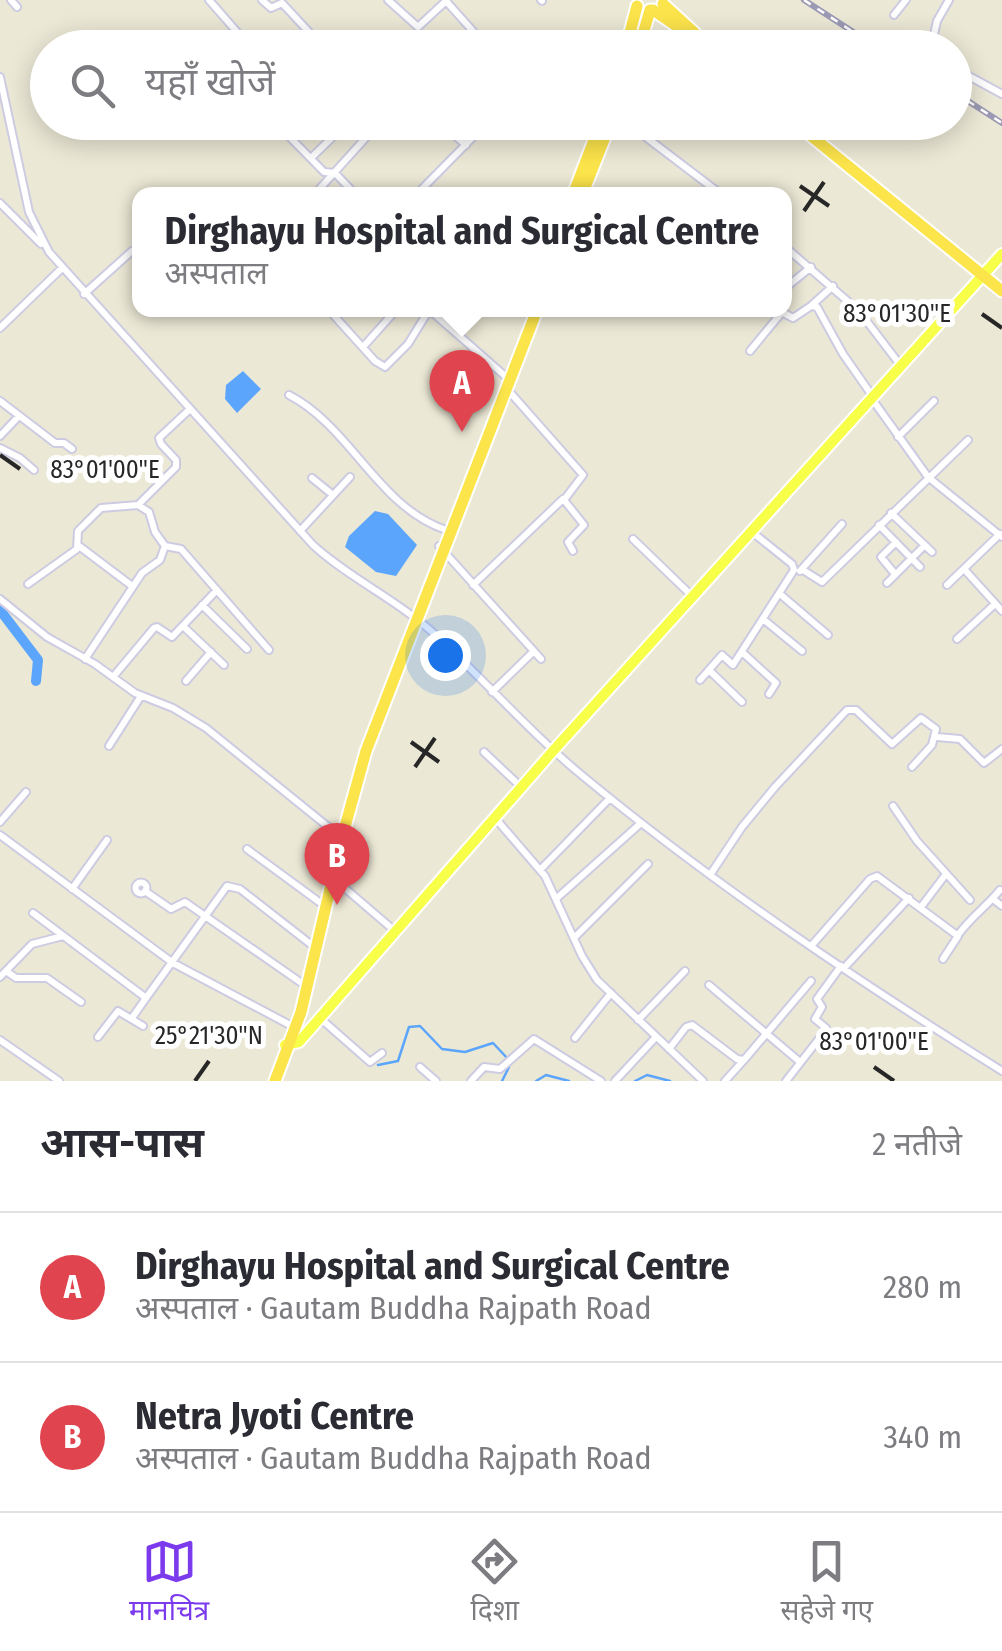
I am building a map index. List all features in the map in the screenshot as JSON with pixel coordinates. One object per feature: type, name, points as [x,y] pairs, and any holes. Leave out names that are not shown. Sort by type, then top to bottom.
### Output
[{"type":"highway","points":[[632,30],[634,3],[658,6],[688,30]]},
{"type":"highway","points":[[647,30],[658,6]]},
{"type":"highway","points":[[658,6],[683,30]]},
{"type":"highway","points":[[583,187],[595,140]]},
{"type":"highway","points":[[584,187],[603,140]]},
{"type":"highway","points":[[817,140],[1002,283]]},
{"type":"highway","points":[[826,140],[1002,291]]},
{"type":"highway","points":[[272,1081],[310,981],[338,834],[357,763],[530,317]]},
{"type":"highway","points":[[441,549],[506,382]]},
{"type":"highway","points":[[288,1045],[290,1025],[361,767],[414,617]]},
{"type":"main road","points":[[288,1045],[299,1042],[554,751],[1002,254]]},
{"type":"street","points":[[209,0],[235,30]]},
{"type":"street","points":[[262,0],[271,8],[283,4],[307,30]]},
{"type":"street","points":[[388,0],[418,27],[447,0],[473,30]]},
{"type":"street","points":[[894,15],[906,0]]},
{"type":"street","points":[[935,30],[950,0]]},
{"type":"street","points":[[0,77],[29,212],[49,252]]},
{"type":"street","points":[[972,78],[1002,94]]},
{"type":"street","points":[[292,140],[324,172],[334,173],[349,185]]},
{"type":"street","points":[[311,158],[330,140]]},
{"type":"street","points":[[321,187],[364,140]]},
{"type":"street","points":[[460,140],[466,145]]},
{"type":"street","points":[[423,187],[470,140]]},
{"type":"street","points":[[650,140],[713,187]]},
{"type":"street","points":[[0,203],[338,568],[414,617],[554,751],[641,823],[842,967],[1002,1070]]},
{"type":"street","points":[[84,294],[132,251]]},
{"type":"street","points":[[792,252],[859,311],[902,366]]},
{"type":"street","points":[[792,283],[811,267]]},
{"type":"street","points":[[0,328],[61,268]]},
{"type":"street","points":[[791,317],[833,286]]},
{"type":"street","points":[[811,306],[821,312],[843,354],[928,477],[1001,536],[947,585]]},
{"type":"street","points":[[335,317],[379,364],[388,365],[425,317]]},
{"type":"street","points":[[362,347],[390,317]]},
{"type":"street","points":[[437,317],[506,382],[583,474],[582,480],[473,584]]},
{"type":"street","points":[[750,351],[776,317]]},
{"type":"street","points":[[289,394],[314,410],[415,516],[446,530]]},
{"type":"street","points":[[0,401],[55,443],[64,443],[72,450]]},
{"type":"street","points":[[898,437],[934,401]]},
{"type":"street","points":[[138,505],[176,467],[176,460],[160,444],[160,438],[190,409]]},
{"type":"street","points":[[0,436],[18,417]]},
{"type":"street","points":[[752,532],[822,582],[968,440]]},
{"type":"street","points":[[0,448],[34,470]]},
{"type":"street","points":[[300,531],[350,476]]},
{"type":"street","points":[[312,478],[333,495]]},
{"type":"street","points":[[565,497],[564,502],[584,524],[568,542],[573,551]]},
{"type":"street","points":[[132,586],[79,546],[78,531],[101,508],[138,505],[149,512],[155,532],[165,546],[181,549],[268,650]]},
{"type":"street","points":[[891,513],[932,552]]},
{"type":"street","points":[[700,680],[722,655],[733,664],[799,569],[842,524]]},
{"type":"street","points":[[879,524],[920,567]]},
{"type":"street","points":[[633,539],[693,598]]},
{"type":"street","points":[[895,574],[881,557],[896,542]]},
{"type":"street","points":[[888,582],[925,545]]},
{"type":"street","points":[[28,584],[79,546]]},
{"type":"street","points":[[85,658],[132,586],[160,560],[165,546]]},
{"type":"street","points":[[441,549],[540,658]]},
{"type":"street","points":[[964,569],[1002,611]]},
{"type":"street","points":[[113,677],[155,627],[170,638],[216,590]]},
{"type":"street","points":[[780,594],[828,635]]},
{"type":"street","points":[[0,598],[36,630],[141,696],[173,708],[206,728],[338,834]]},
{"type":"street","points":[[956,638],[995,604]]},
{"type":"street","points":[[202,605],[247,649]]},
{"type":"street","points":[[763,620],[802,651]]},
{"type":"street","points":[[183,626],[224,666]]},
{"type":"street","points":[[492,692],[534,651]]},
{"type":"street","points":[[186,681],[211,652]]},
{"type":"street","points":[[742,652],[776,683],[769,694]]},
{"type":"street","points":[[709,670],[742,702]]},
{"type":"street","points":[[109,746],[141,696]]},
{"type":"street","points":[[710,875],[742,827],[843,712],[856,710],[892,744],[921,718],[936,730],[937,737],[912,766]]},
{"type":"street","points":[[937,737],[960,739],[984,764],[1002,749]]},
{"type":"street","points":[[484,752],[522,788]]},
{"type":"street","points":[[0,822],[26,792]]},
{"type":"street","points":[[540,870],[610,798]]},
{"type":"street","points":[[893,806],[970,900]]},
{"type":"street","points":[[496,819],[540,870],[589,969],[703,1081]]},
{"type":"street","points":[[557,898],[641,823]]},
{"type":"street","points":[[0,835],[173,963],[290,1025]]},
{"type":"street","points":[[72,889],[106,840]]},
{"type":"street","points":[[248,849],[322,904]]},
{"type":"street","points":[[574,938],[648,864]]},
{"type":"street","points":[[920,906],[946,874]]},
{"type":"street","points":[[331,876],[396,932]]},
{"type":"street","points":[[812,945],[872,877],[882,878],[958,934]]},
{"type":"street","points":[[132,1018],[224,888],[231,886],[313,946]]},
{"type":"street","points":[[943,959],[976,912],[986,908],[1000,890]]},
{"type":"street","points":[[145,891],[171,909],[186,902],[303,984]]},
{"type":"street","points":[[786,1081],[825,1031],[815,1019],[822,1007],[818,999],[842,967],[909,898]]},
{"type":"street","points":[[993,899],[1002,906]]},
{"type":"street","points":[[33,913],[146,998]]},
{"type":"street","points":[[63,936],[32,944],[3,974],[47,978],[81,1002]]},
{"type":"street","points":[[638,1020],[685,971]]},
{"type":"street","points":[[725,1081],[811,981]]},
{"type":"street","points":[[709,985],[800,1063]]},
{"type":"street","points":[[575,1038],[611,993]]},
{"type":"street","points":[[98,1037],[118,1011],[143,1026]]},
{"type":"street","points":[[320,1018],[370,1062],[382,1053]]},
{"type":"street","points":[[670,1049],[692,1025],[734,1057],[744,1060]]},
{"type":"street","points":[[615,1081],[656,1037]]},
{"type":"street","points":[[472,1081],[484,1067],[497,1070],[509,1063],[534,1039],[601,1081]]},
{"type":"street","points":[[2,1045],[59,1081]]},
{"type":"street","points":[[420,1067],[436,1081]]},
{"type":"water","points":[[243,371],[261,389],[237,413],[225,399],[226,385]]},
{"type":"water","points":[[375,511],[388,514],[417,545],[396,576],[376,572],[345,547],[349,536]]},
{"type":"waterway","points":[[0,610],[38,660],[36,681]]},
{"type":"waterway","points":[[378,1065],[398,1061],[409,1027],[420,1026],[442,1049],[465,1052],[493,1043],[508,1059]]},
{"type":"waterway","points":[[502,1081],[509,1067]]},
{"type":"waterway","points":[[536,1081],[546,1075],[569,1081]]},
{"type":"waterway","points":[[635,1081],[647,1075],[670,1081]]},
{"type":"railway","points":[[804,0],[850,30]]},
{"type":"railway","points":[[972,104],[1002,123]]},
{"type":"place","name":"Dirghayu Hospital and Surgical Centre","points":[[462,432]]},
{"type":"place","name":"Netra Jyoti Centre","points":[[337,905]]}]
